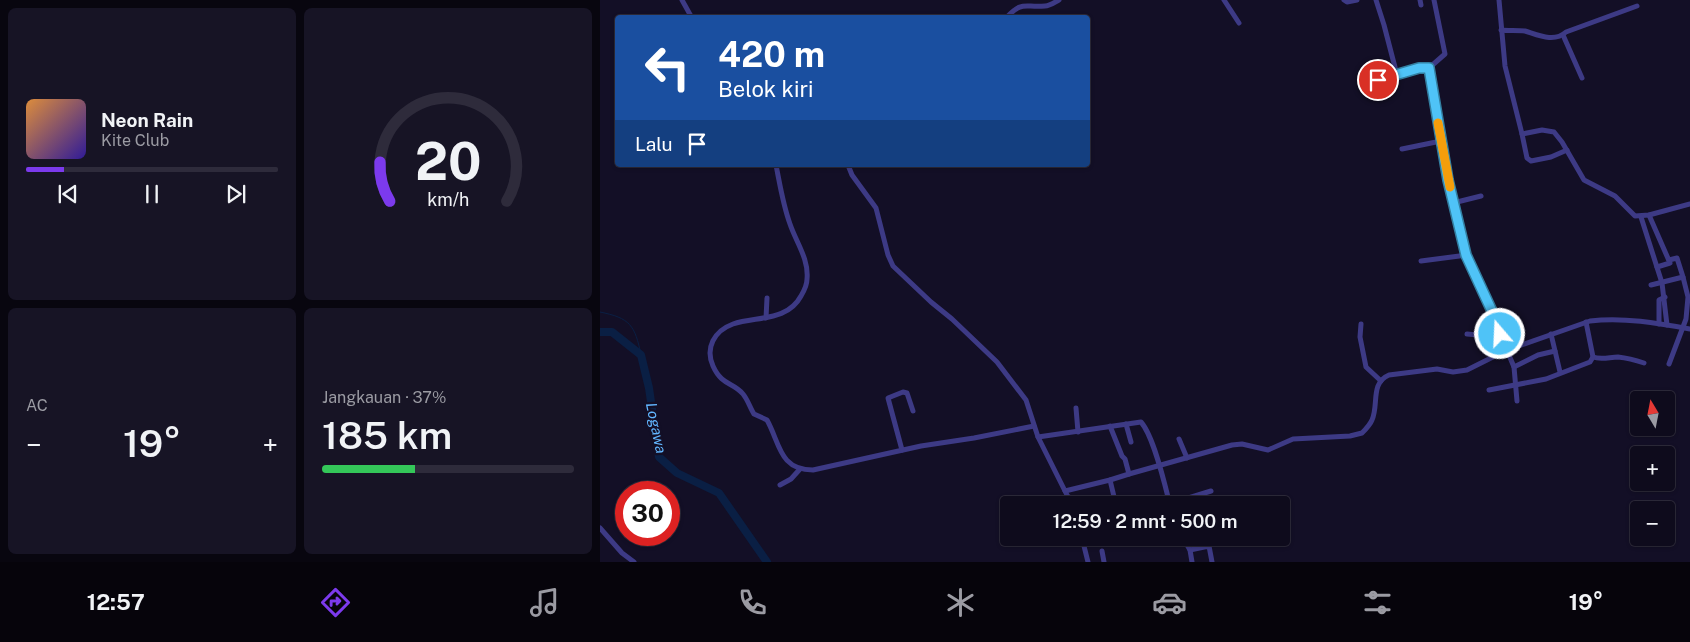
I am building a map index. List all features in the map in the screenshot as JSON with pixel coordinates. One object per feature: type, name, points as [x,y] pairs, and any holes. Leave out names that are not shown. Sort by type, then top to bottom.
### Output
[{"type":"street","points":[[682,0],[690,15]]},
{"type":"street","points":[[1008,15],[1015,7],[1022,4],[1048,6],[1059,0]]},
{"type":"street","points":[[1224,0],[1239,23]]},
{"type":"street","points":[[1344,0],[1348,2],[1358,0]]},
{"type":"street","points":[[1376,0],[1396,75]]},
{"type":"street","points":[[1363,83],[1419,68],[1429,68],[1445,54],[1434,0]]},
{"type":"street","points":[[1499,0],[1505,66],[1527,158],[1530,161],[1552,157],[1567,150]]},
{"type":"street","points":[[1501,30],[1522,31],[1536,36],[1552,37],[1563,35],[1566,32],[1637,6]]},
{"type":"street","points":[[1563,35],[1582,78]]},
{"type":"street","points":[[1429,68],[1453,202],[1466,255],[1508,350],[1514,367],[1518,401]]},
{"type":"street","points":[[1522,134],[1542,130],[1554,132],[1559,137],[1584,180],[1615,196],[1635,216],[1649,215],[1690,204]]},
{"type":"street","points":[[1402,149],[1441,141]]},
{"type":"street","points":[[776,167],[785,209],[807,268],[805,289],[798,302],[787,310],[766,318],[731,324],[719,332],[713,338],[710,345],[711,358],[719,376],[744,394],[754,414],[767,420],[782,454],[794,467],[810,470],[822,468],[902,450],[1034,426]]},
{"type":"street","points":[[849,167],[852,175],[876,208],[888,255],[893,266],[997,362],[1026,400],[1038,438],[1061,486],[1068,496]]},
{"type":"street","points":[[1453,202],[1481,196]]},
{"type":"street","points":[[1649,215],[1669,260],[1669,264],[1657,267]]},
{"type":"street","points":[[1641,216],[1662,283],[1667,325]]},
{"type":"street","points":[[1421,261],[1466,255]]},
{"type":"street","points":[[1668,364],[1686,319],[1689,297],[1677,258],[1669,260]]},
{"type":"street","points":[[1651,285],[1683,277]]},
{"type":"street","points":[[1659,324],[1659,300],[1665,297]]},
{"type":"street","points":[[766,318],[767,298]]},
{"type":"street","points":[[1065,491],[1232,445],[1242,444],[1268,450],[1293,440],[1350,436],[1362,433],[1372,420],[1375,393],[1383,378],[1433,369],[1459,372],[1474,368],[1508,350],[1586,322],[1600,320],[1659,324],[1690,329]]},
{"type":"street","points":[[1489,390],[1546,379],[1590,362],[1593,357],[1586,322]]},
{"type":"street","points":[[1361,324],[1360,337],[1366,367],[1381,381]]},
{"type":"street","points":[[1467,334],[1478,335],[1499,330]]},
{"type":"street","points":[[1551,334],[1560,372]]},
{"type":"street","points":[[1514,367],[1538,355],[1555,351]]},
{"type":"street","points":[[1593,357],[1596,359],[1617,357],[1634,359],[1644,363]]},
{"type":"street","points":[[902,450],[888,398],[903,392],[907,393],[913,411]]},
{"type":"street","points":[[1076,408],[1078,432]]},
{"type":"street","points":[[1038,438],[1136,422],[1143,423],[1159,466],[1167,496]]},
{"type":"street","points":[[1126,424],[1131,442]]},
{"type":"street","points":[[1110,426],[1122,456],[1126,461],[1129,474]]},
{"type":"street","points":[[1179,439],[1187,458]]},
{"type":"street","points":[[780,485],[791,479],[800,469]]},
{"type":"street","points":[[1110,480],[1114,496]]},
{"type":"street","points":[[1195,496],[1211,491]]},
{"type":"street","points":[[600,528],[622,553],[634,562]]},
{"type":"street","points":[[1084,546],[1088,562]]},
{"type":"street","points":[[1188,546],[1192,562]]},
{"type":"street","points":[[1190,550],[1209,546],[1212,562]]},
{"type":"street","points":[[1102,551],[1104,562]]},
{"type":"waterway","points":[[600,312],[618,317],[630,324],[636,336],[641,355]]},
{"type":"waterway","name":"Logawa","points":[[600,332],[612,332],[641,355],[649,388],[659,457],[677,473],[719,493],[767,562]]},
{"type":"slow traffic","points":[[1438,123],[1450,187]]},
{"type":"route","points":[[1378,80],[1419,68],[1429,68],[1448,180],[1466,255],[1497,322],[1500,334]]}]
